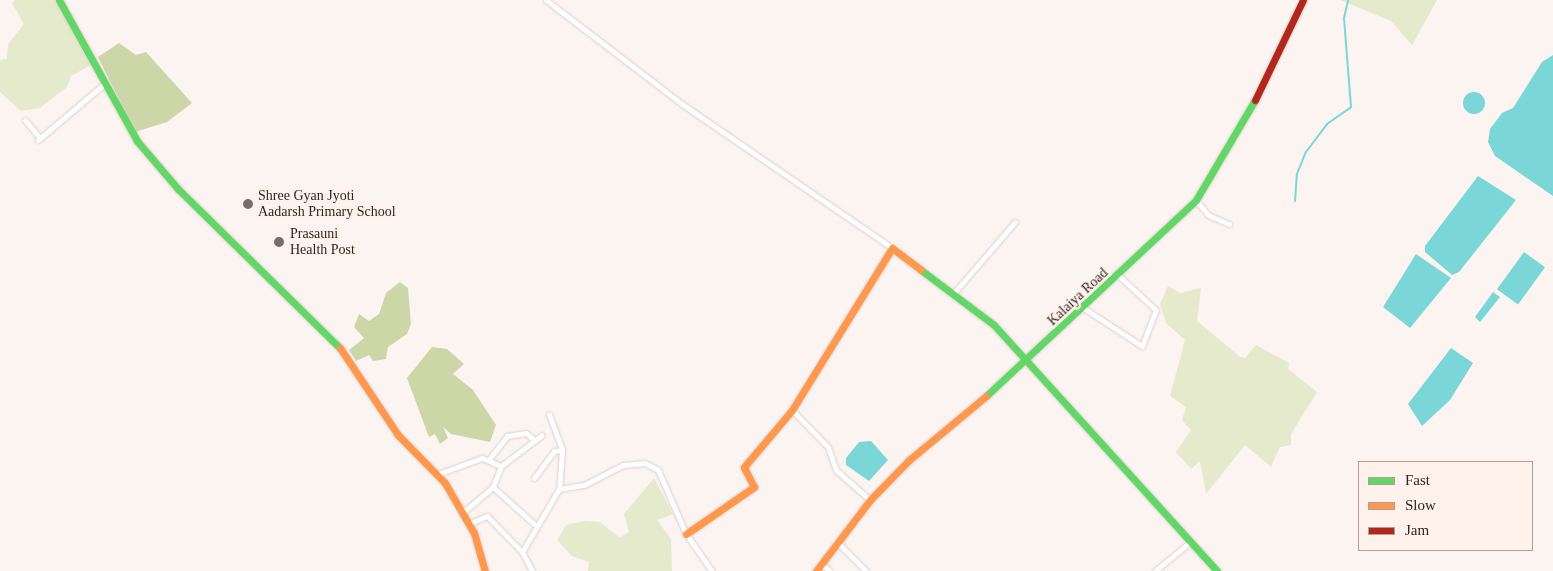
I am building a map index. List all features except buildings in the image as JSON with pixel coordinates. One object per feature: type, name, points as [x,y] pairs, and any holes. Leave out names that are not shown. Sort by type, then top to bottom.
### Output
[{"type":"street","points":[[59,0],[104,84],[145,151],[333,337],[398,435],[438,474],[468,524],[486,571]]},
{"type":"street","points":[[546,0],[682,104],[892,248],[994,325],[1029,360],[1217,571]]},
{"type":"street","name":"Kalaiya Road","points":[[816,571],[870,500],[934,438],[1029,360],[1085,309],[1196,200],[1252,108],[1304,0]]},
{"type":"street","points":[[25,120],[39,139],[104,84]]},
{"type":"street","points":[[1196,200],[1208,215],[1229,224]]},
{"type":"street","points":[[953,294],[1015,222]]},
{"type":"street","points":[[686,534],[754,487],[744,467],[792,410],[892,248]]},
{"type":"street","points":[[1085,309],[1142,346],[1156,310],[1119,276]]},
{"type":"street","points":[[792,410],[828,447],[836,470],[870,500]]},
{"type":"street","points":[[522,552],[534,524],[559,489],[562,450],[549,414]]},
{"type":"street","points":[[490,458],[507,436],[526,433],[534,440]]},
{"type":"street","points":[[462,513],[493,487],[501,466],[542,435]]},
{"type":"street","points":[[534,478],[554,451],[562,450]]},
{"type":"street","points":[[438,474],[465,461],[490,458],[501,466]]},
{"type":"street","points":[[559,489],[584,485],[623,465],[653,465],[686,534],[712,571]]},
{"type":"street","points":[[493,487],[534,524]]},
{"type":"street","points":[[468,524],[487,516],[522,552],[532,571]]},
{"type":"street","points":[[837,542],[866,571]]},
{"type":"street","points":[[1154,571],[1190,542]]},
{"type":"street","points":[[822,564],[830,571]]},
{"type":"green space","points":[[15,0],[55,0],[91,65],[71,76],[67,87],[40,108],[21,111],[0,92],[0,60],[7,59],[8,44],[24,24],[12,3]]},
{"type":"green space","points":[[1340,0],[1437,0],[1412,45],[1391,21]]},
{"type":"green space","points":[[119,43],[136,55],[146,52],[192,103],[167,122],[135,132],[98,57]]},
{"type":"green space","points":[[400,282],[408,288],[411,324],[407,334],[388,347],[386,359],[373,361],[369,355],[356,361],[349,350],[364,338],[354,327],[359,314],[369,321],[379,314],[386,293]]},
{"type":"green space","points":[[1168,286],[1180,293],[1201,288],[1197,321],[1240,357],[1245,358],[1256,345],[1289,363],[1288,369],[1317,392],[1291,434],[1291,445],[1280,447],[1271,467],[1245,445],[1206,494],[1200,461],[1191,469],[1176,452],[1191,430],[1182,420],[1186,407],[1170,396],[1185,340],[1166,323],[1160,304]]},
{"type":"green space","points":[[432,347],[447,349],[464,364],[453,374],[473,390],[496,425],[490,442],[451,434],[443,427],[448,438],[440,444],[435,434],[429,437],[407,378]]},
{"type":"green space","points":[[654,478],[673,514],[657,520],[671,539],[672,571],[588,571],[589,562],[572,556],[557,540],[566,525],[584,521],[600,522],[620,538],[629,532],[624,514]]},
{"type":"water","points":[[1553,55],[1553,196],[1495,156],[1488,142],[1490,129],[1502,113],[1513,108],[1542,62]]},
{"type":"water","points":[[1474,92],[1482,95],[1485,103],[1482,111],[1474,114],[1466,111],[1463,103],[1466,95]]},
{"type":"water","points":[[1478,176],[1516,200],[1459,272],[1452,275],[1425,252],[1425,246]]},
{"type":"water","points":[[1524,252],[1545,267],[1518,304],[1497,289]]},
{"type":"water","points":[[1416,254],[1451,278],[1410,328],[1383,307]]},
{"type":"water","points":[[1493,292],[1500,297],[1480,322],[1475,317]]},
{"type":"water","points":[[1451,348],[1473,363],[1450,400],[1422,426],[1408,404]]},
{"type":"water","points":[[871,441],[888,460],[869,481],[846,465],[846,458],[859,442]]},
{"type":"waterway","points":[[1295,201],[1297,174],[1306,152],[1327,124],[1351,107],[1344,18],[1348,0]]},
{"type":"traffic: fast","points":[[59,0],[137,141],[178,189],[340,348]]},
{"type":"traffic: fast","points":[[986,396],[1196,200],[1255,100]]},
{"type":"traffic: fast","points":[[921,270],[994,325],[1217,571]]},
{"type":"traffic: slow","points":[[686,534],[754,487],[744,467],[792,410],[892,248],[921,270]]},
{"type":"traffic: slow","points":[[340,348],[398,435],[445,483],[474,533],[485,571]]},
{"type":"traffic: slow","points":[[816,571],[870,500],[909,460],[986,396]]},
{"type":"traffic: jam","points":[[1255,100],[1303,0]]},
{"type":"place","name":"Shree Gyan Jyoti Aadarsh Primary School","points":[[248,204]]},
{"type":"place","name":"Prasauni Health Post","points":[[279,242]]}]
